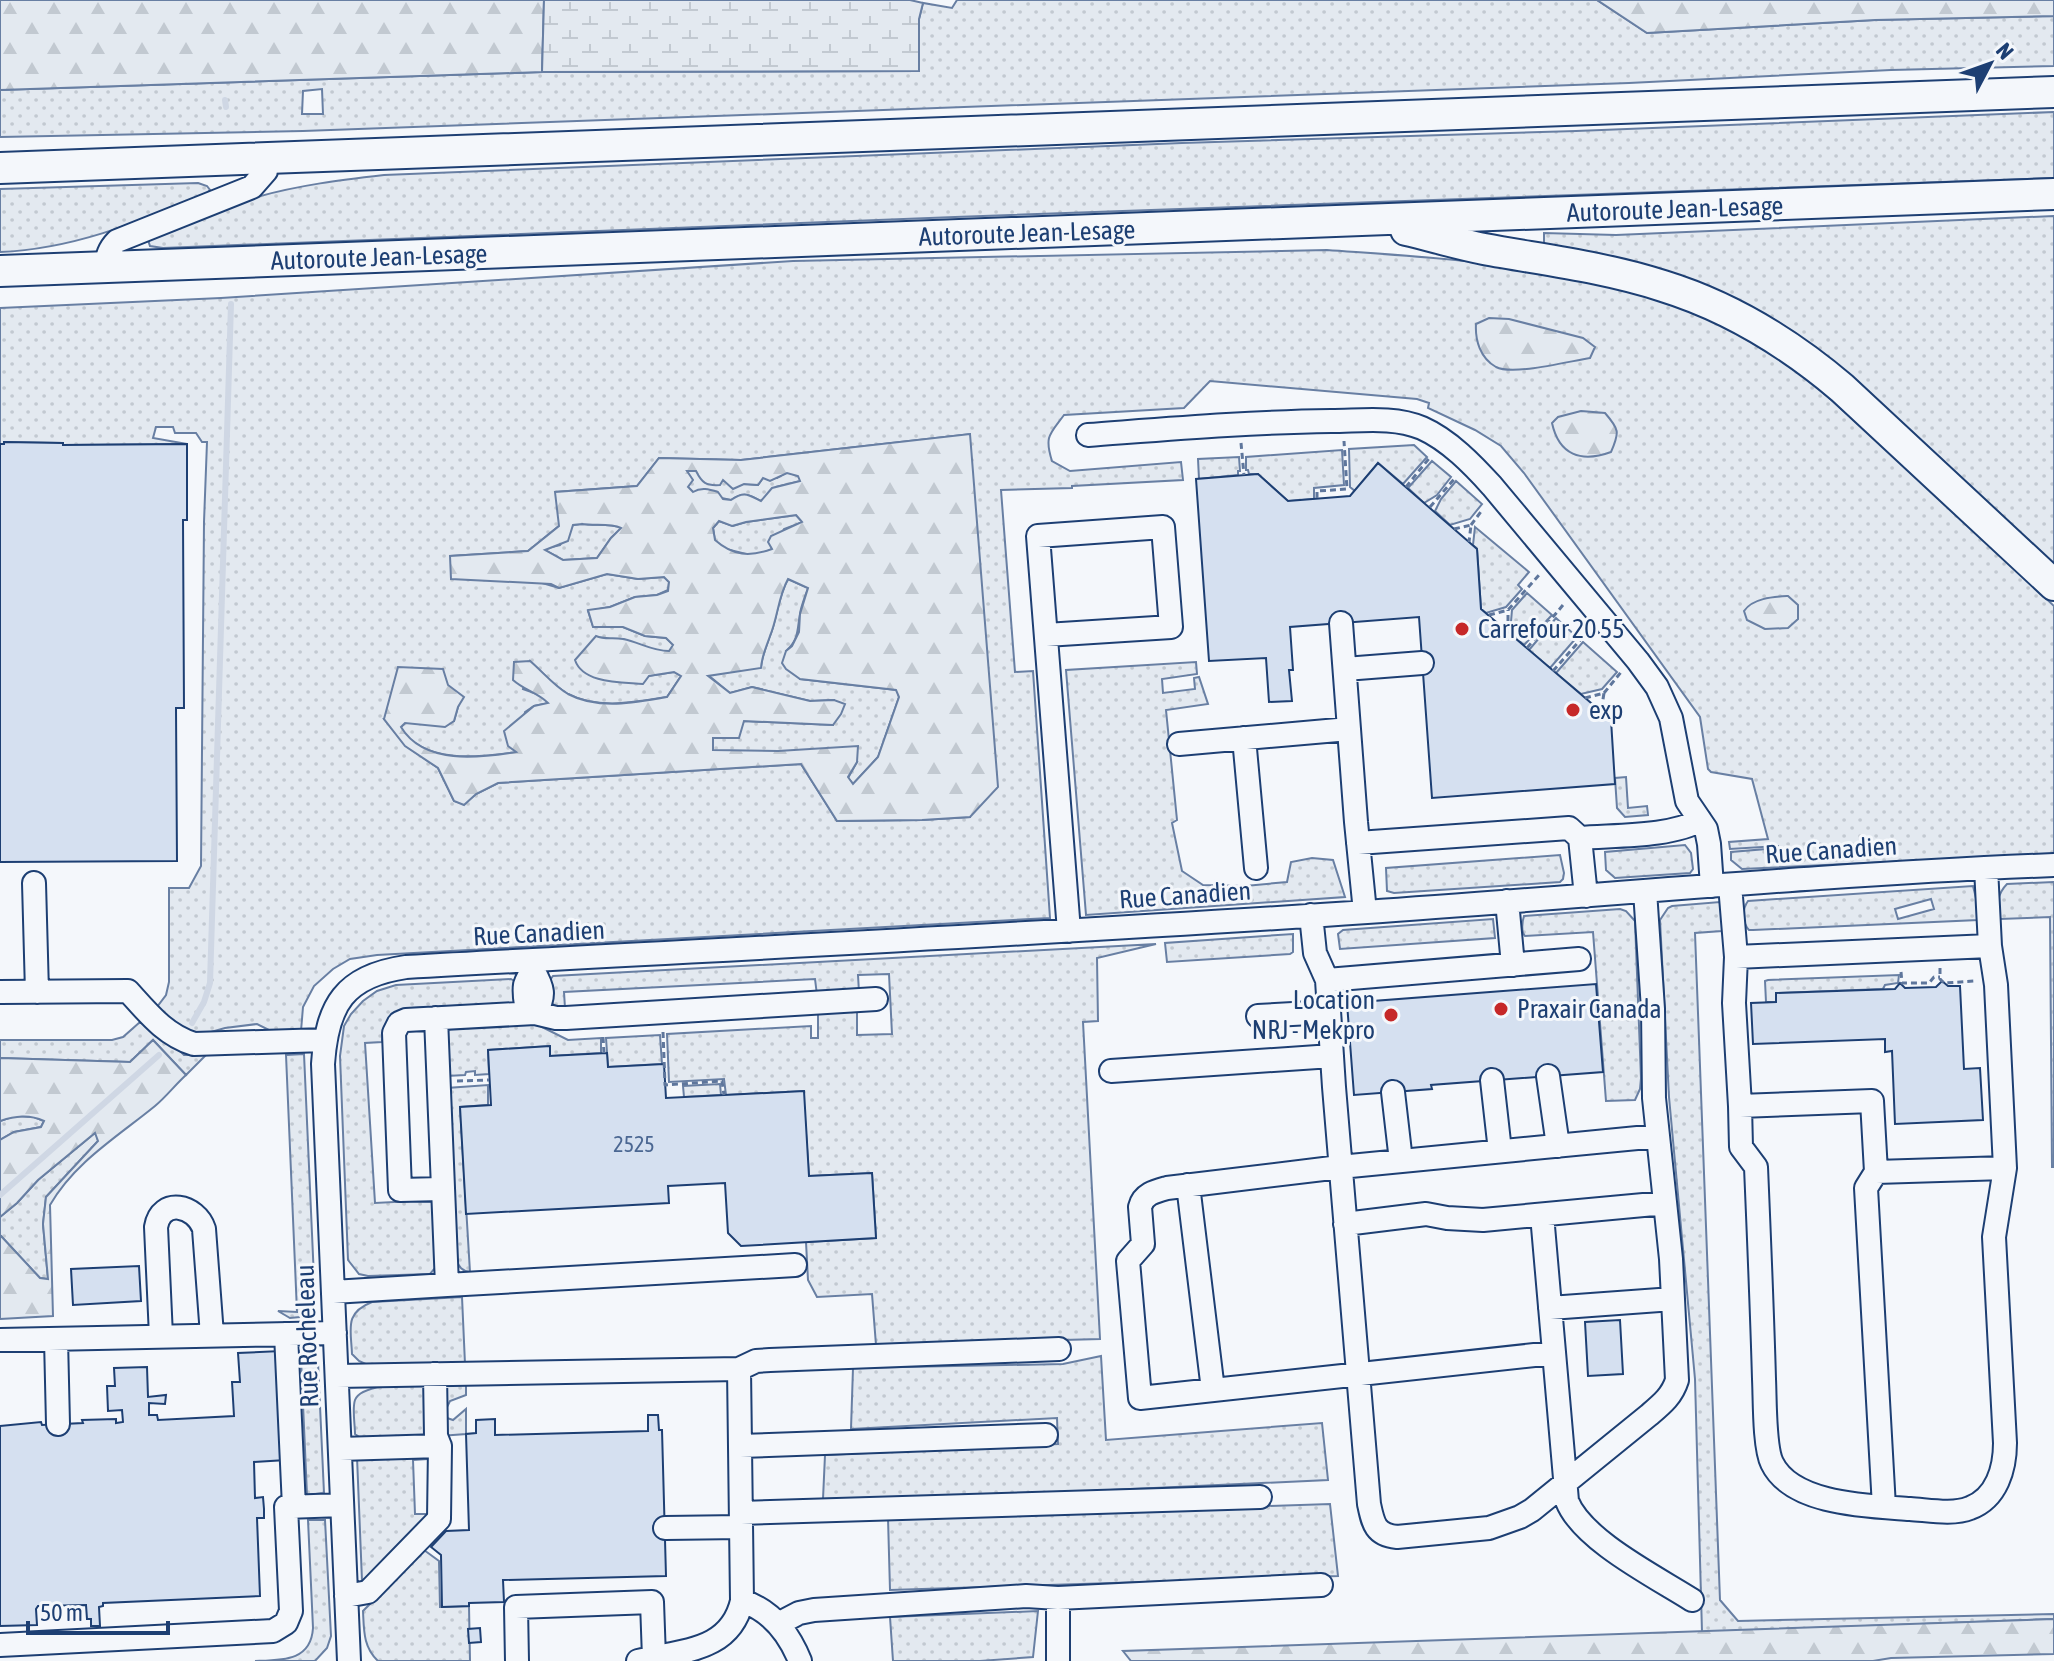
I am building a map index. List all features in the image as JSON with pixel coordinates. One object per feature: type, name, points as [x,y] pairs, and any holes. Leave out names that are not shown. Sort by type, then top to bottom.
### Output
[{"type":"highway","points":[[0,168],[2054,92]]},
{"type":"highway","name":"Autoroute Jean-Lesage","points":[[0,271],[2054,194]]},
{"type":"highway","points":[[1370,220],[1483,248],[1558,260],[1635,278],[1693,296],[1747,321],[1816,366],[1885,426],[2054,585]]},
{"type":"highway","points":[[0,281],[106,267]]},
{"type":"street","points":[[106,267],[107,255],[117,241],[252,187],[266,171],[266,158]]},
{"type":"street","points":[[1088,435],[1360,420],[1421,428],[1469,462],[1498,493],[1657,687],[1671,718],[1687,801],[1706,829],[1736,957],[1734,1003],[1741,1147],[1756,1167],[1766,1411],[1771,1461],[1785,1480],[1823,1498],[1933,1511],[1971,1508],[1996,1486],[2005,1462],[1994,1237],[2005,1168],[1996,985],[1990,946],[1986,868]]},
{"type":"street","points":[[1046,635],[1171,627],[1163,527],[1038,536],[1069,931]]},
{"type":"street","points":[[1341,623],[1365,912]]},
{"type":"street","points":[[1345,669],[1422,663]]},
{"type":"street","points":[[1179,744],[1349,729]]},
{"type":"street","points":[[1244,738],[1256,868]]},
{"type":"street","points":[[1580,838],[1675,830],[1700,820]]},
{"type":"street","points":[[1358,843],[1569,828],[1580,838],[1586,896]]},
{"type":"street","name":"Rue Canadien","points":[[334,1009],[357,984],[380,972],[406,967],[533,966],[2054,865]]},
{"type":"street","points":[[34,883],[37,992]]},
{"type":"street","points":[[1311,915],[1315,953],[1327,980],[1369,1504],[1378,1530],[1386,1536],[1397,1537],[1489,1528],[1520,1517],[1649,1415],[1674,1390],[1677,1380],[1673,1299],[1654,1098],[1653,1009],[1645,891]]},
{"type":"street","points":[[1507,901],[1513,965]]},
{"type":"street","points":[[1736,957],[1990,946]]},
{"type":"street","points":[[1327,980],[1579,959]]},
{"type":"street","points":[[533,966],[525,985],[525,1000],[535,1013]]},
{"type":"street","points":[[0,992],[128,991],[164,1029],[194,1044],[325,1040]]},
{"type":"street","points":[[442,1189],[400,1190],[394,1056],[394,1033],[399,1023],[406,1020],[535,1013],[566,1018],[876,999]]},
{"type":"street","name":"Rue Rocheleau","points":[[334,1009],[325,1040],[323,1064],[349,1661]]},
{"type":"street","points":[[1258,1016],[1329,1012]]},
{"type":"street","points":[[436,1018],[447,1285]]},
{"type":"street","points":[[1111,1071],[1332,1056]]},
{"type":"street","points":[[1548,1076],[1558,1146]]},
{"type":"street","points":[[1492,1080],[1500,1151]]},
{"type":"street","points":[[1393,1092],[1401,1161]]},
{"type":"street","points":[[1740,1106],[1872,1101],[1876,1172],[1866,1188],[1884,1507]]},
{"type":"street","points":[[1553,1353],[1140,1398],[1128,1261],[1143,1244],[1141,1201],[1155,1191],[1188,1185],[1658,1136]]},
{"type":"street","points":[[1876,1172],[2005,1168]]},
{"type":"street","points":[[1188,1185],[1213,1390]]},
{"type":"street","points":[[1345,1224],[1426,1214],[1483,1220],[1665,1203]]},
{"type":"street","points":[[161,1336],[156,1227],[162,1212],[171,1208],[193,1212],[204,1229],[212,1335]]},
{"type":"street","points":[[1542,1215],[1564,1483],[1569,1508],[1591,1534],[1692,1600]]},
{"type":"street","points":[[333,1292],[795,1265]]},
{"type":"street","points":[[1550,1308],[1602,1312],[1673,1299]]},
{"type":"street","points":[[0,1340],[335,1333]]},
{"type":"street","points":[[286,1334],[294,1507]]},
{"type":"street","points":[[56,1339],[58,1424]]},
{"type":"street","points":[[337,1376],[739,1369],[756,1361],[770,1360],[1059,1349]]},
{"type":"street","points":[[517,1661],[516,1607],[652,1602],[646,1659],[696,1649],[715,1641],[736,1621],[742,1601],[739,1369]]},
{"type":"street","points":[[346,1596],[368,1592],[439,1519],[440,1446],[436,1436],[435,1374]]},
{"type":"street","points":[[740,1446],[1046,1435]]},
{"type":"street","points":[[340,1449],[440,1446]]},
{"type":"street","points":[[665,1528],[741,1520],[1260,1497]]},
{"type":"street","points":[[0,1645],[273,1631],[290,1617],[291,1611],[286,1507],[342,1505]]},
{"type":"street","points":[[778,1624],[790,1616],[814,1610],[1026,1596],[1058,1598],[1321,1585]]},
{"type":"street","points":[[1058,1598],[1058,1661]]},
{"type":"street","points":[[742,1601],[754,1605],[778,1624],[800,1661]]},
{"type":"path","points":[[1345,449],[1350,496]]},
{"type":"path","points":[[1242,457],[1244,475]]},
{"type":"path","points":[[1406,487],[1429,458]]},
{"type":"path","points":[[1430,507],[1453,479]]},
{"type":"path","points":[[1317,498],[1317,491],[1347,489]]},
{"type":"path","points":[[1469,542],[1471,525],[1485,507]]},
{"type":"path","points":[[1454,529],[1471,525]]},
{"type":"path","points":[[1489,615],[1508,610],[1524,591]]},
{"type":"path","points":[[1508,610],[1508,631]]},
{"type":"path","points":[[1527,648],[1554,616]]},
{"type":"path","points":[[1553,671],[1580,639]]},
{"type":"path","points":[[1601,712],[1604,693],[1620,674]]},
{"type":"path","points":[[1585,698],[1604,693]]},
{"type":"path","points":[[1901,975],[1902,984],[1929,983],[1940,975],[1944,983],[1963,982]]},
{"type":"path","points":[[663,1035],[665,1085],[722,1081],[724,1095]]},
{"type":"path","points":[[603,1038],[604,1053]]},
{"type":"path","points":[[446,1082],[489,1080]]},
{"type":"green space","points":[[0,0],[544,0],[542,72],[0,90]]},
{"type":"green space","points":[[544,0],[910,0],[923,3],[919,19],[919,71],[542,72]]},
{"type":"green space","points":[[957,0],[1597,0],[1647,33],[1875,20],[2054,16],[2054,66],[303,131],[0,137],[0,90],[542,72],[919,71],[919,19],[923,3],[952,8]],"holes":[[[322,89],[323,114],[302,114],[303,91]]]},
{"type":"green space","points":[[1597,0],[2054,0],[2054,16],[1875,20],[1647,33]]},
{"type":"green space","points":[[2054,112],[2054,178],[163,248],[150,246],[148,240],[257,197],[304,186],[384,175]]},
{"type":"green space","points":[[198,183],[210,190],[130,224],[54,246],[0,252],[0,189]]},
{"type":"green space","points":[[2054,216],[2054,569],[1842,371],[1544,246],[1544,233],[1616,235]]},
{"type":"green space","points":[[1327,250],[1483,263],[1586,279],[1686,309],[1733,331],[1779,357],[1818,389],[2054,606],[2054,854],[1742,869],[1731,860],[1731,852],[1778,848],[1730,849],[1729,842],[1768,839],[1752,779],[1708,769],[1700,717],[1524,473],[1501,446],[1428,408],[1429,403],[1417,399],[1210,381],[1184,408],[1064,415],[1050,436],[1052,461],[1070,471],[1181,462],[1183,480],[1001,490],[1015,672],[1033,671],[1050,918],[377,955],[350,959],[314,986],[303,1007],[301,1031],[279,1035],[257,1024],[197,1036],[154,1011],[166,995],[169,982],[169,888],[189,888],[201,866],[207,442],[202,442],[196,433],[175,433],[173,427],[156,427],[153,438],[187,444],[0,444],[0,308],[221,298],[793,261]],"holes":[[[970,434],[970,817],[837,821],[801,764],[498,783],[464,804],[454,801],[438,768],[406,746],[384,719],[458,707],[454,721],[405,723],[400,728],[411,740],[438,753],[486,756],[518,752],[525,712],[534,706],[549,703],[540,695],[523,689],[530,661],[558,687],[580,699],[617,703],[667,697],[681,676],[674,672],[648,676],[604,639],[623,639],[656,651],[669,652],[674,645],[666,638],[645,636],[623,627],[593,626],[588,611],[610,607],[635,597],[657,595],[668,590],[669,582],[664,577],[638,579],[607,574],[559,588],[450,556],[528,551],[560,525],[556,492],[637,486],[659,458],[741,460]]]},
{"type":"green space","points":[[1489,318],[1509,319],[1583,338],[1595,347],[1590,358],[1528,369],[1496,367],[1482,354],[1476,336],[1476,324]]},
{"type":"green space","points":[[1581,411],[1605,413],[1613,423],[1617,435],[1611,452],[1581,456],[1573,454],[1560,443],[1552,423],[1558,417]]},
{"type":"green space","points":[[970,434],[998,787],[970,817],[922,820],[837,821],[801,764],[498,783],[476,794],[464,805],[454,801],[438,768],[405,746],[384,719],[398,667],[443,669],[448,685],[464,697],[454,721],[445,727],[405,723],[401,727],[423,748],[469,757],[516,752],[508,746],[504,731],[534,706],[548,703],[513,680],[514,662],[530,661],[568,694],[604,704],[667,697],[681,676],[674,672],[649,676],[643,684],[614,682],[586,674],[575,660],[596,636],[623,639],[669,651],[673,645],[666,638],[645,636],[623,627],[593,627],[588,610],[668,591],[669,582],[664,577],[638,579],[607,574],[559,588],[551,584],[451,579],[450,556],[528,551],[559,526],[555,492],[637,486],[659,458],[741,460]],"holes":[[[687,471],[696,471],[708,484],[720,485],[723,480],[733,489],[744,484],[758,485],[763,478],[770,481],[787,473],[798,476],[800,481],[772,488],[761,501],[746,494],[731,500],[723,499],[718,492],[708,489],[693,492],[688,487],[693,480]],[[796,515],[802,522],[771,536],[768,542],[772,549],[756,553],[735,552],[715,540],[713,528],[719,521],[732,526]],[[573,525],[607,525],[621,528],[597,558],[563,560],[545,550],[568,541]],[[788,579],[808,588],[800,614],[799,632],[782,663],[786,669],[800,679],[896,690],[899,697],[878,757],[853,784],[848,777],[857,762],[858,746],[778,751],[713,750],[713,738],[739,738],[744,721],[833,725],[841,714],[845,704],[834,700],[810,701],[752,687],[730,693],[708,676],[761,668]]]},
{"type":"green space","points":[[1414,445],[1427,457],[1403,484],[1378,463],[1355,491],[1350,487],[1349,449]]},
{"type":"green space","points":[[1342,450],[1344,485],[1314,488],[1314,499],[1288,501],[1258,474],[1249,474],[1246,470],[1246,457]]},
{"type":"green space","points":[[1239,457],[1238,475],[1199,479],[1198,459]]},
{"type":"green space","points":[[1432,461],[1451,477],[1437,495],[1424,503],[1408,488]]},
{"type":"green space","points":[[686,471],[744,484],[758,485],[763,478],[777,478],[787,472],[798,476],[801,481],[776,487],[761,501],[746,495],[731,500],[693,492],[688,487]]},
{"type":"green space","points":[[1456,481],[1482,504],[1470,519],[1450,525],[1435,511]]},
{"type":"green space","points":[[796,515],[803,522],[784,529],[773,549],[754,556],[726,549],[715,541],[713,528],[719,521],[733,526]]},
{"type":"green space","points":[[573,525],[622,528],[597,558],[563,560],[543,549],[560,545]]},
{"type":"green space","points":[[1475,527],[1529,572],[1518,585],[1522,589],[1506,607],[1486,613],[1481,609],[1477,549],[1473,545]]},
{"type":"green space","points":[[788,579],[808,588],[795,639],[786,651],[800,679],[897,690],[899,697],[878,757],[853,784],[848,778],[857,762],[778,751],[713,751],[712,738],[743,721],[833,725],[834,700],[810,701],[752,687],[730,693],[708,675],[761,667]]},
{"type":"green space","points":[[1527,593],[1552,615],[1524,645],[1510,633],[1512,610]]},
{"type":"green space","points":[[1788,596],[1798,605],[1798,619],[1788,628],[1765,629],[1747,620],[1744,611],[1753,603]]},
{"type":"green space","points":[[1556,618],[1577,637],[1550,668],[1529,650]]},
{"type":"green space","points":[[1583,642],[1617,672],[1602,689],[1581,694],[1556,673]]},
{"type":"green space","points":[[1196,662],[1197,674],[1162,679],[1163,693],[1195,689],[1194,678],[1199,677],[1208,704],[1166,710],[1177,820],[1172,823],[1182,871],[1203,885],[1245,886],[1287,882],[1291,862],[1312,858],[1333,860],[1345,897],[1086,915],[1066,670]]},
{"type":"green space","points":[[1626,777],[1628,808],[1647,806],[1648,815],[1625,817],[1617,808],[1615,778]]},
{"type":"green space","points":[[1685,845],[1691,853],[1693,869],[1690,873],[1615,878],[1606,870],[1605,852]]},
{"type":"green space","points":[[1560,855],[1564,873],[1560,882],[1387,891],[1386,868]]},
{"type":"green space","points":[[2054,882],[2052,1167],[2050,917],[2000,919],[1997,905],[2007,884]]},
{"type":"green space","points":[[1973,886],[1979,910],[1978,920],[1749,930],[1744,916],[1748,901]],"holes":[[[1931,899],[1934,909],[1898,919],[1895,909]]]},
{"type":"green space","points":[[1720,902],[1722,931],[1695,933],[1720,1600],[1738,1621],[2054,1614],[2054,1619],[1702,1632],[1695,1379],[1669,1097],[1660,920],[1672,906]]},
{"type":"green space","points":[[1620,909],[1635,921],[1641,1078],[1635,1100],[1606,1101],[1593,932],[1525,936],[1522,924],[1524,916]]},
{"type":"green space","points":[[1493,919],[1495,938],[1340,949],[1338,934],[1343,930]]},
{"type":"green space","points":[[1293,934],[1293,952],[1290,954],[1167,962],[1165,943]]},
{"type":"green space","points":[[1156,944],[1097,958],[1098,1021],[1083,1022],[1100,1339],[876,1345],[872,1294],[817,1297],[808,1280],[806,1242],[876,1238],[872,1173],[809,1176],[803,1091],[726,1095],[724,1079],[669,1082],[667,1034],[811,1026],[811,1038],[818,1038],[818,1012],[857,1010],[857,1035],[892,1034],[889,974],[858,975],[859,992],[817,995],[815,979],[564,992],[565,1008],[548,1001],[547,984],[553,976]]},
{"type":"green space","points":[[1899,975],[1898,983],[1885,985],[1883,989],[1776,993],[1776,1002],[1766,1002],[1765,981],[1768,980]]},
{"type":"green space","points":[[511,979],[516,982],[519,1001],[411,1008],[390,1019],[382,1042],[365,1043],[375,1203],[433,1200],[437,1260],[430,1274],[359,1274],[348,1260],[340,1056],[344,1026],[363,1001],[377,991],[396,985]]},
{"type":"green space","points":[[140,1022],[184,1055],[206,1055],[186,1075],[153,1040],[130,1062],[0,1058],[0,1040],[112,1040],[123,1037]]},
{"type":"green space","points":[[532,1022],[568,1040],[601,1038],[601,1053],[550,1056],[549,1046],[488,1050],[489,1074],[475,1075],[475,1071],[447,1076],[447,1032],[451,1028]]},
{"type":"green space","points":[[660,1035],[662,1064],[608,1067],[606,1038]]},
{"type":"green space","points":[[153,1040],[186,1075],[155,1106],[84,1163],[50,1205],[53,1316],[0,1319],[0,1235],[40,1278],[48,1279],[43,1224],[46,1197],[98,1141],[95,1133],[38,1180],[0,1217],[0,1140],[14,1132],[41,1127],[44,1121],[22,1116],[0,1121],[0,1058],[130,1062]]},
{"type":"green space","points":[[304,1054],[315,1301],[300,1317],[290,1318],[278,1311],[297,1312],[286,1055]]},
{"type":"green space","points":[[720,1084],[721,1095],[684,1097],[683,1086]]},
{"type":"green space","points":[[488,1085],[488,1105],[460,1107],[470,1272],[461,1268],[456,1260],[447,1088]]},
{"type":"green space","points":[[15,1116],[44,1121],[41,1127],[14,1132],[0,1140],[0,1121]]},
{"type":"green space","points":[[96,1132],[98,1141],[46,1197],[43,1224],[48,1279],[40,1278],[0,1235],[0,1217],[38,1180]]},
{"type":"green space","points":[[462,1297],[465,1364],[370,1366],[352,1354],[351,1323],[363,1306],[372,1302]]},
{"type":"green space","points":[[307,1355],[318,1362],[324,1493],[307,1495],[301,1359]]},
{"type":"green space","points":[[1101,1356],[1106,1440],[1322,1423],[1328,1480],[823,1499],[825,1455],[1058,1444],[1057,1418],[851,1429],[853,1368],[1063,1364]]},
{"type":"green space","points":[[466,1382],[466,1395],[450,1401],[445,1411],[447,1418],[453,1420],[466,1409],[466,1434],[440,1436],[440,1383]]},
{"type":"green space","points":[[430,1383],[432,1436],[362,1439],[355,1434],[354,1404],[359,1394],[377,1387]]},
{"type":"green space","points":[[427,1455],[427,1459],[413,1460],[415,1514],[428,1514],[428,1517],[368,1579],[362,1581],[357,1457]]},
{"type":"green space","points":[[1330,1504],[1338,1576],[890,1590],[888,1518]]},
{"type":"green space","points":[[308,1520],[325,1520],[331,1636],[327,1648],[315,1661],[255,1661],[294,1656],[307,1647],[311,1639]]},
{"type":"green space","points":[[424,1550],[439,1561],[440,1607],[469,1606],[470,1661],[378,1661],[367,1644],[363,1611]]},
{"type":"green space","points":[[1038,1611],[1033,1657],[980,1661],[893,1661],[890,1617]]},
{"type":"green space","points":[[2054,1619],[2054,1654],[1873,1661],[1131,1661],[1123,1651]]},
{"type":"building","points":[[0,444],[187,444],[187,520],[183,520],[184,708],[176,708],[177,861],[0,862]]},
{"type":"building","name":"Carrefour 20 55","points":[[1378,463],[1477,549],[1481,609],[1611,720],[1615,784],[1432,798],[1419,617],[1290,627],[1292,701],[1269,702],[1266,658],[1209,661],[1196,479],[1258,474],[1288,501],[1350,496]]},
{"type":"building","points":[[1942,981],[1948,986],[1960,986],[1964,1069],[1980,1068],[1983,1120],[1895,1124],[1892,1051],[1885,1052],[1885,1039],[1753,1044],[1751,1003],[1776,1002],[1776,993],[1895,989],[1900,983],[1905,988],[1936,987]]},
{"type":"building","points":[[1596,984],[1603,1072],[1431,1085],[1432,1089],[1354,1095],[1347,1003]]},
{"type":"building","points":[[550,1046],[550,1056],[607,1053],[608,1067],[664,1064],[666,1098],[804,1091],[809,1176],[872,1173],[876,1238],[741,1246],[728,1233],[725,1183],[668,1186],[669,1203],[466,1214],[460,1107],[491,1105],[488,1050]]},
{"type":"building","points":[[139,1266],[141,1301],[73,1305],[71,1269]]},
{"type":"building","points":[[1620,1320],[1623,1374],[1588,1376],[1585,1322]]},
{"type":"building","points":[[281,1351],[286,1460],[254,1462],[255,1498],[263,1497],[264,1509],[264,1518],[257,1518],[260,1596],[103,1603],[99,1607],[100,1626],[91,1626],[86,1605],[38,1606],[37,1625],[0,1626],[0,1426],[41,1422],[42,1425],[83,1423],[82,1420],[116,1419],[116,1423],[123,1422],[122,1410],[108,1411],[107,1386],[115,1386],[114,1368],[147,1367],[148,1397],[166,1395],[165,1404],[149,1403],[149,1415],[157,1415],[158,1420],[234,1416],[232,1382],[240,1382],[238,1353]]},
{"type":"building","points":[[648,1415],[658,1415],[659,1430],[662,1430],[666,1576],[503,1580],[504,1602],[442,1607],[441,1555],[431,1547],[446,1531],[469,1530],[466,1434],[476,1433],[476,1420],[495,1419],[495,1435],[648,1431]]},
{"type":"building","points":[[480,1628],[481,1642],[469,1643],[468,1629]]},
{"type":"waterway","points":[[225,100],[226,107]]},
{"type":"waterway","points":[[192,1023],[210,983],[231,304]]},
{"type":"waterway","points":[[0,1195],[159,1055]]},
{"type":"place","name":"Carrefour 20 55","points":[[1462,629]]},
{"type":"place","name":"exp","points":[[1573,710]]},
{"type":"place","name":"Praxair Canada","points":[[1501,1009]]},
{"type":"place","name":"Location NRJ - Mekpro","points":[[1391,1015]]}]
